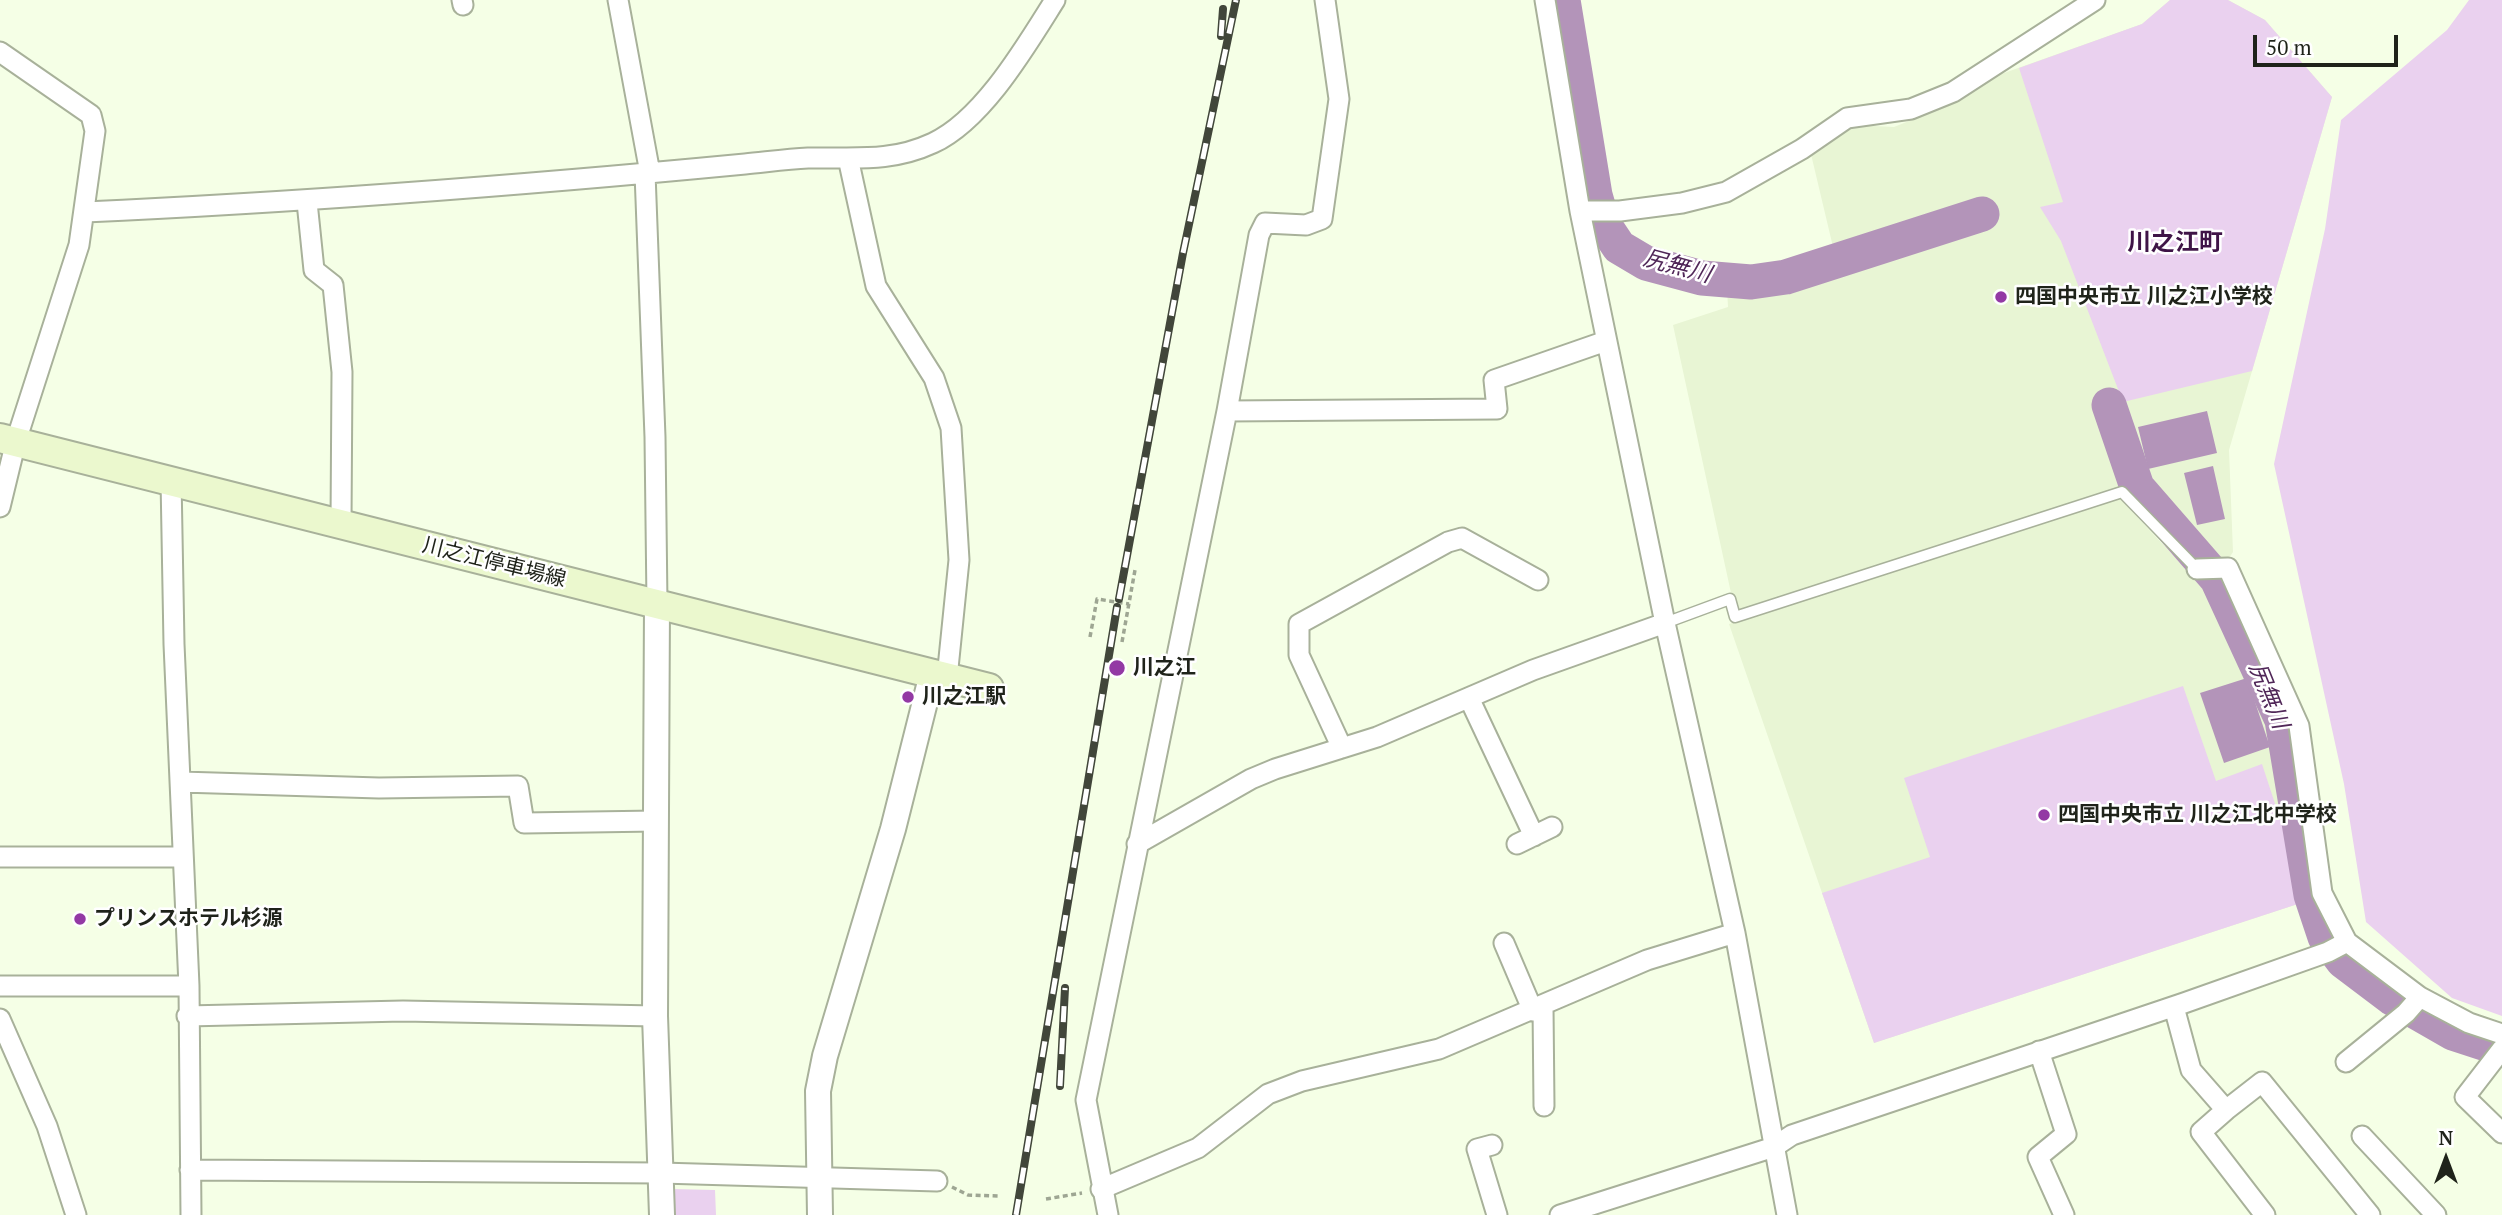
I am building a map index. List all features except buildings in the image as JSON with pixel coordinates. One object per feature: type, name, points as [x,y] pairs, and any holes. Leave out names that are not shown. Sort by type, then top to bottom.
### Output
[{"type":"main road","name":"川之江停車場線","points":[[8,439],[989,688]]},
{"type":"street","points":[[618,0],[648,173],[657,604],[655,1016],[662,1215]]},
{"type":"street","points":[[85,212],[307,202],[806,158],[897,157],[935,143],[959,127],[976,111],[1022,50],[1055,0]]},
{"type":"street","points":[[1108,1215],[1086,1100],[1227,411],[1259,235],[1265,223],[1306,225],[1322,219],[1339,99],[1325,0]]},
{"type":"street","points":[[1545,0],[1566,140],[1580,211],[1665,623],[1735,933],[1787,1215]]},
{"type":"street","points":[[1580,211],[1620,211],[1682,203],[1726,192],[1802,149],[1847,118],[1911,109],[1953,92],[2095,0]]},
{"type":"street","points":[[0,52],[91,115],[95,131],[79,245],[8,439],[0,508]]},
{"type":"street","points":[[820,1215],[818,1091],[825,1056],[940,676],[959,560],[951,428],[934,378],[876,286],[848,158]]},
{"type":"street","points":[[307,202],[314,270],[333,285],[340,347],[343,430],[341,523]]},
{"type":"street","points":[[1227,411],[1497,409],[1494,380],[1606,341]]},
{"type":"street","points":[[171,479],[174,644],[189,986],[187,1016],[191,1215]]},
{"type":"street","points":[[1342,748],[1300,655],[1300,624],[1462,538],[1538,580]]},
{"type":"street","points":[[2197,569],[2228,568],[2299,726],[2322,893],[2340,946],[2415,1003],[2469,1023],[2501,1046],[2465,1097],[2502,1133]]},
{"type":"street","points":[[1138,844],[1251,779],[1377,737],[1533,670],[1665,623]]},
{"type":"street","points":[[1469,698],[1534,836]]},
{"type":"street","points":[[181,782],[379,788],[519,786],[524,823],[656,821]]},
{"type":"street","points":[[0,857],[183,857]]},
{"type":"street","points":[[1101,1189],[1198,1148],[1268,1094],[1302,1081],[1439,1049],[1647,960],[1735,933]]},
{"type":"street","points":[[1504,943],[1538,1008],[1544,1106]]},
{"type":"street","points":[[1560,1215],[1774,1147],[1792,1135],[2174,1007],[2340,946]]},
{"type":"street","points":[[0,986],[189,986]]},
{"type":"street","points":[[2346,1062],[2415,1003]]},
{"type":"street","points":[[2174,1007],[2191,1070],[2227,1110]]},
{"type":"street","points":[[187,1016],[403,1011],[655,1016]]},
{"type":"street","points":[[0,1018],[47,1126],[76,1215]]},
{"type":"street","points":[[2039,1051],[2066,1134],[2038,1157],[2064,1215]]},
{"type":"street","points":[[2265,1215],[2201,1132],[2262,1082],[2370,1215]]},
{"type":"street","points":[[2362,1136],[2437,1215]]},
{"type":"street","points":[[1492,1145],[1477,1149],[1497,1215]]},
{"type":"street","points":[[190,1170],[661,1173],[937,1181]]},
{"type":"lane","points":[[1665,623],[1730,599],[1735,617],[2122,492],[2197,569]]},
{"type":"path","points":[[1122,642],[1135,570]]},
{"type":"path","points":[[1090,638],[1097,599],[1129,604]]},
{"type":"path","points":[[937,1181],[968,1195],[998,1196]]},
{"type":"path","points":[[1046,1199],[1101,1189]]},
{"type":"shaded area","name":"四国中央市立 川之江小学校","points":[[2170,0],[2228,0],[2265,20],[2332,97],[2229,450],[2233,552],[2229,558],[2195,562],[2125,485],[1738,610],[1731,593],[1673,325],[1728,307],[1727,288],[1779,286],[1838,268],[1810,150],[1833,124],[1894,127],[1944,107],[1976,83],[2142,24]]},
{"type":"shaded area","points":[[2170,0],[2228,0],[2265,20],[2332,97],[2252,371],[2123,402],[2061,241],[2040,207],[2063,202],[2019,68],[2142,24]]},
{"type":"shaded area","points":[[2469,0],[2502,0],[2502,1016],[2452,998],[2366,922],[2344,784],[2274,464],[2325,229],[2341,120],[2447,30]]},
{"type":"shaded area","points":[[2207,411],[2217,453],[2148,469],[2138,427]]},
{"type":"shaded area","points":[[2213,466],[2225,519],[2197,525],[2184,473]]},
{"type":"shaded area","name":"四国中央市立 川之江北中学校","points":[[2118,497],[2195,578],[2204,575],[2225,606],[2247,653],[2267,696],[2284,755],[2307,901],[1874,1043],[1729,624]]},
{"type":"shaded area","points":[[2247,678],[2270,747],[2224,763],[2200,693]]},
{"type":"shaded area","points":[[2183,686],[2216,781],[2262,764],[2307,901],[1874,1043],[1822,893],[1930,857],[1904,778]]},
{"type":"shaded area","points":[[672,1189],[715,1190],[716,1215],[673,1215]]},
{"type":"waterway","name":"尻無川","points":[[1563,0],[1595,195],[1603,223],[1619,247],[1646,263],[1702,278],[1751,282],[1786,277],[1982,214]]},
{"type":"waterway","name":"尻無川","points":[[2109,405],[2137,487],[2217,579],[2282,720],[2311,895],[2325,937],[2343,961],[2392,998],[2453,1033],[2502,1049]]},
{"type":"railway","points":[[1119,599],[1183,253],[1236,0]]},
{"type":"railway","points":[[1221,36],[1223,9]]},
{"type":"railway","points":[[1016,1215],[1117,607]]},
{"type":"railway","points":[[1060,1086],[1065,988]]},
{"type":"place","name":"四国中央市立 川之江小学校","points":[[2001,297]]},
{"type":"place","name":"川之江","points":[[1117,668]]},
{"type":"place","name":"川之江駅","points":[[908,697]]},
{"type":"place","name":"四国中央市立 川之江北中学校","points":[[2044,815]]},
{"type":"place","name":"プリンスホテル杉源","points":[[80,919]]},
{"type":"district","name":"川之江町","points":[[2175,243]]}]
